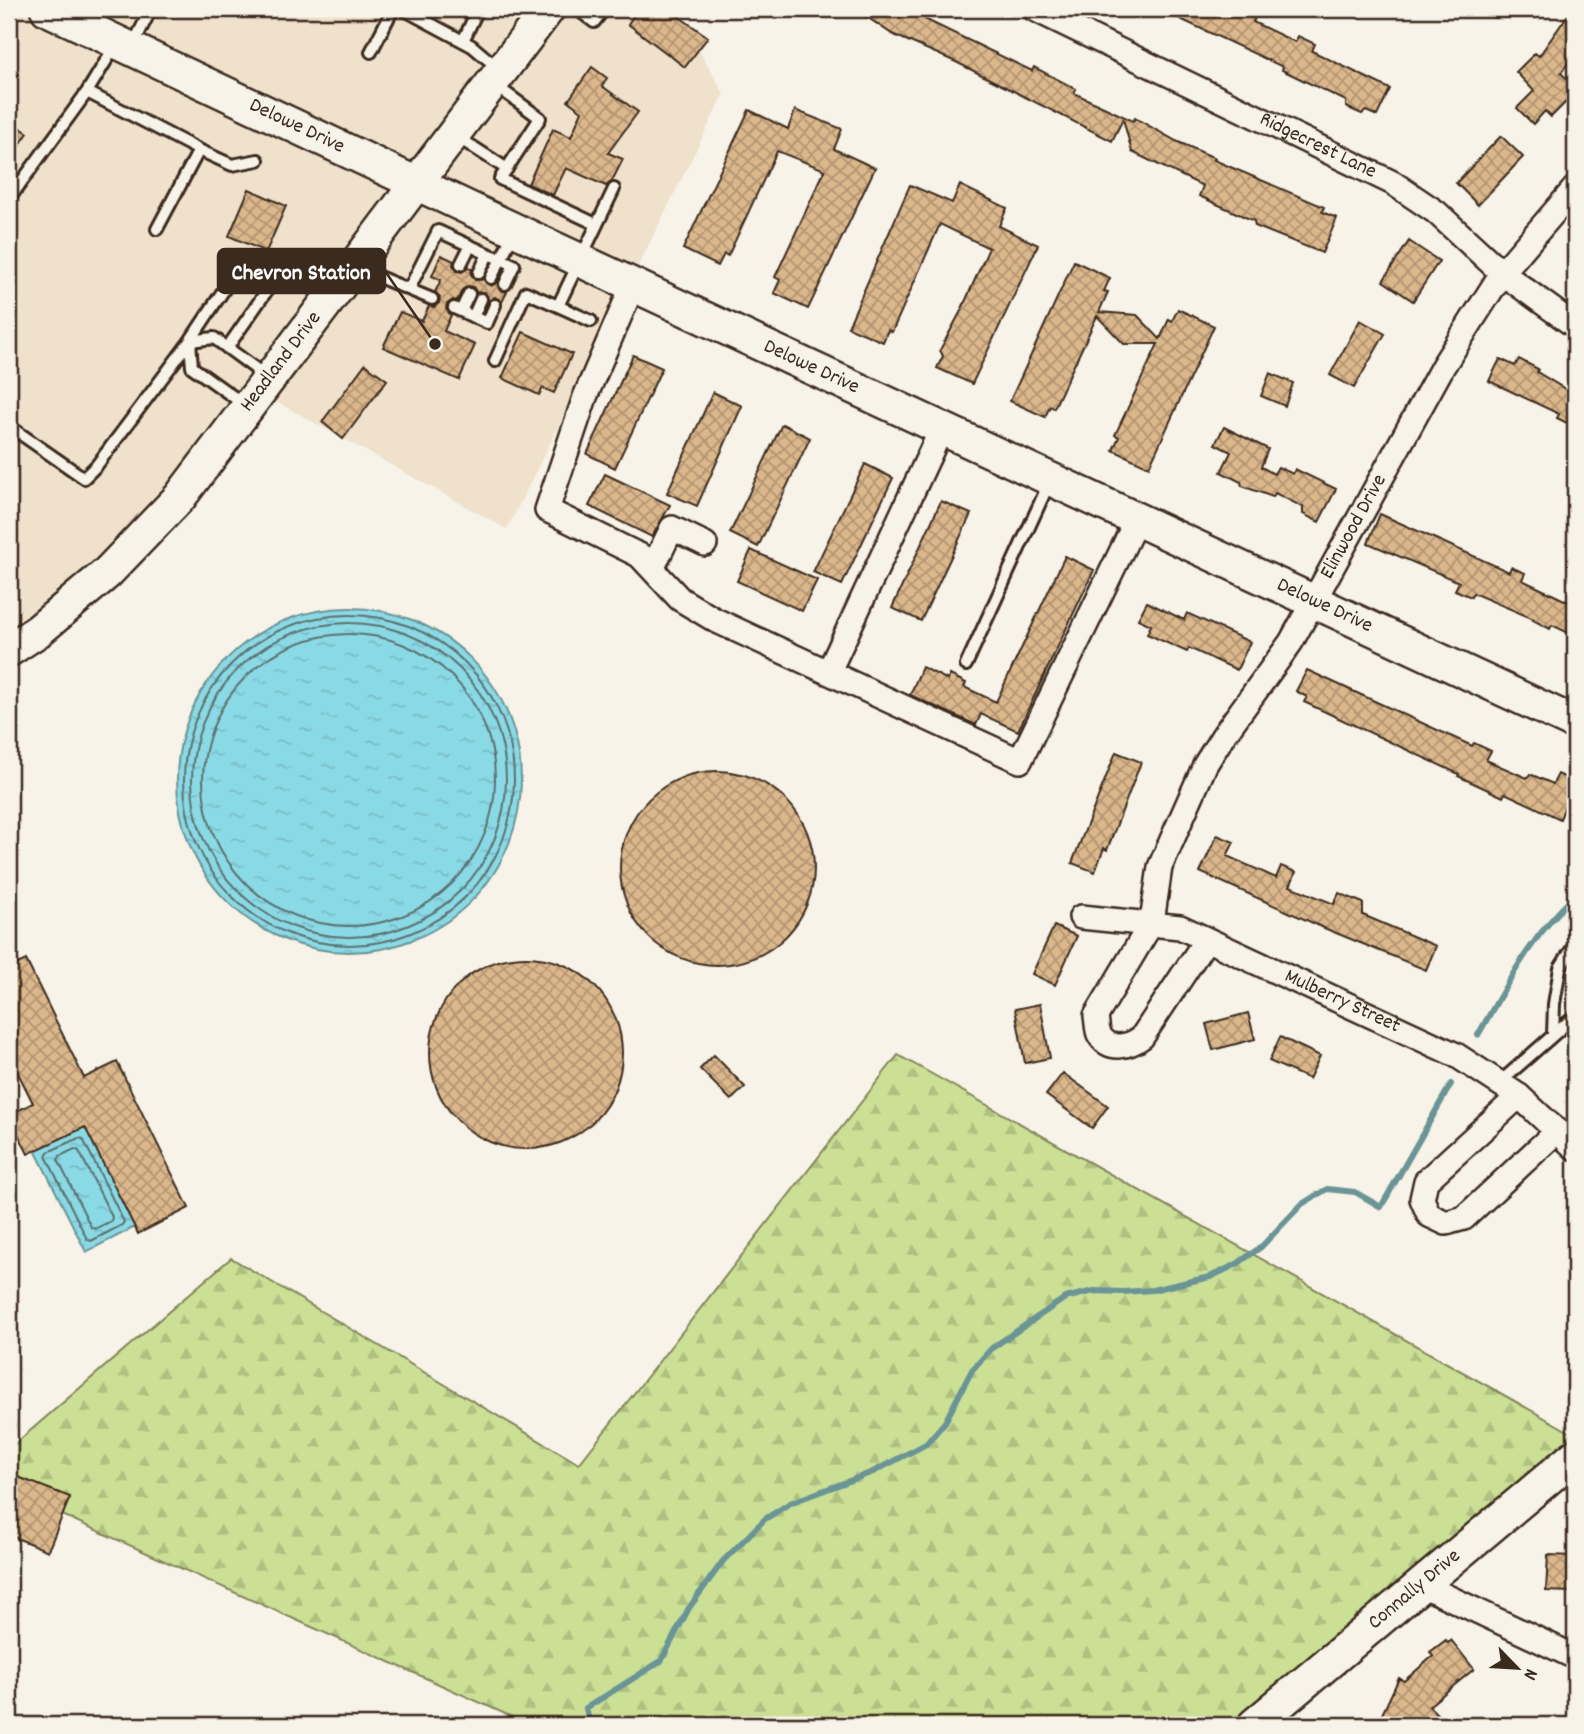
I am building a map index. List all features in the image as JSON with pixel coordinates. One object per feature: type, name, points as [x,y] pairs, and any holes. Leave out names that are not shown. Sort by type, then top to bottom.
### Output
[{"type":"street","name":"Delowe Drive","points":[[47,9],[579,260],[1575,723]]},
{"type":"street","name":"Headland Drive","points":[[9,650],[38,631],[107,573],[180,497],[548,9]]},
{"type":"street","name":"Ridgecrest Lane","points":[[1034,9],[1393,183],[1436,212],[1502,273],[1575,326]]},
{"type":"street","name":"Elinwood Drive","points":[[1152,922],[1160,867],[1205,765],[1291,642],[1443,366],[1502,273],[1575,188]]},
{"type":"street","points":[[633,285],[585,397],[547,510],[655,563],[672,528],[705,544]]},
{"type":"street","points":[[829,671],[943,428]]},
{"type":"street","points":[[639,555],[680,599],[715,620],[1020,761],[1137,519]]},
{"type":"street","name":"Mulberry Street","points":[[1081,917],[1152,922],[1180,927],[1456,1055],[1519,1096],[1575,1148]]},
{"type":"street","points":[[1152,922],[1096,1016],[1100,1035],[1108,1044],[1119,1047],[1133,1044],[1142,1037],[1206,940]]},
{"type":"street","points":[[1519,1096],[1426,1181],[1422,1199],[1429,1215],[1446,1223],[1464,1218],[1557,1131]]},
{"type":"street","name":"Connally Drive","points":[[1254,1725],[1575,1456]]},
{"type":"street","points":[[1422,1585],[1575,1657]]},
{"type":"lane","points":[[9,200],[151,9]]},
{"type":"lane","points":[[371,52],[393,9]]},
{"type":"lane","points":[[403,9],[472,46],[497,78],[540,118],[500,179],[596,224]]},
{"type":"lane","points":[[463,41],[478,9]]},
{"type":"lane","points":[[577,9],[594,22],[604,9]]},
{"type":"lane","points":[[88,92],[232,165],[258,160]]},
{"type":"lane","points":[[454,135],[507,169]]},
{"type":"lane","points":[[157,229],[199,150]]},
{"type":"lane","points":[[558,306],[614,189]]},
{"type":"lane","points":[[491,278],[515,230]]},
{"type":"lane","points":[[409,289],[438,231],[514,265],[505,284]]},
{"type":"lane","points":[[461,264],[470,246]]},
{"type":"lane","points":[[479,273],[488,254]]},
{"type":"lane","points":[[355,267],[432,299]]},
{"type":"lane","points":[[227,348],[277,276]]},
{"type":"lane","points":[[9,426],[84,478],[97,466],[190,341],[229,282]]},
{"type":"lane","points":[[495,361],[526,292],[591,321]]},
{"type":"lane","points":[[469,293],[457,310],[487,323],[495,305]]},
{"type":"lane","points":[[473,317],[481,299]]},
{"type":"lane","points":[[214,338],[256,369],[260,393],[235,398],[192,367],[190,341],[214,338]]},
{"type":"lane","points":[[965,664],[1051,479]]},
{"type":"lane","points":[[1553,1035],[1554,1004],[1560,968],[1575,944]]},
{"type":"lane","points":[[1499,1083],[1575,1016]]},
{"type":"shaded area","points":[[9,9],[675,9],[724,94],[507,529],[257,391],[9,664]]},
{"type":"green space","points":[[898,1055],[1575,1435],[1575,1474],[1280,1725],[530,1725],[9,1491],[9,1449],[231,1258],[579,1464]]},
{"type":"water","points":[[332,608],[366,608],[399,615],[430,628],[471,658],[492,684],[508,714],[518,746],[521,780],[518,814],[508,846],[492,876],[471,902],[430,932],[399,945],[366,952],[332,952],[299,945],[268,932],[240,913],[216,889],[197,861],[184,830],[177,797],[177,763],[184,730],[197,699],[216,671],[240,647],[268,628],[299,615]]},
{"type":"water","points":[[85,1127],[135,1227],[86,1252],[35,1150]]},
{"type":"building","points":[[638,9],[668,9],[708,37],[685,67],[628,24]]},
{"type":"building","points":[[855,9],[904,9],[1032,71],[1034,67],[1076,89],[1074,93],[1133,121],[1135,118],[1176,141],[1215,158],[1214,160],[1324,207],[1322,212],[1337,218],[1322,253],[1255,226],[1254,221],[1199,196],[1203,186],[1132,152],[1123,119],[1112,141],[956,62],[892,34]]},
{"type":"building","points":[[1159,9],[1259,9],[1253,22],[1295,42],[1298,36],[1315,44],[1312,51],[1390,89],[1377,116],[1366,111],[1362,114],[1346,107],[1346,101],[1282,70],[1283,67]]},
{"type":"building","points":[[1572,9],[1575,9],[1575,53],[1561,73],[1575,87],[1575,93],[1551,117],[1545,111],[1533,124],[1517,108],[1534,91],[1516,72],[1535,53],[1539,56]]},
{"type":"building","points":[[592,67],[607,78],[602,86],[638,112],[608,153],[623,159],[612,181],[606,186],[566,168],[553,195],[528,184],[553,129],[571,137],[582,111],[568,101]]},
{"type":"building","points":[[749,110],[788,129],[795,110],[842,129],[834,149],[875,168],[808,309],[774,293],[780,280],[775,277],[825,170],[777,151],[728,256],[724,254],[718,266],[683,249]]},
{"type":"building","points":[[9,120],[28,133],[9,160]]},
{"type":"building","points":[[1501,136],[1523,157],[1478,205],[1456,183]]},
{"type":"building","points":[[910,185],[952,203],[960,185],[1007,208],[999,226],[1038,245],[972,384],[937,368],[943,356],[940,350],[989,248],[940,224],[892,332],[888,330],[883,342],[848,327]]},
{"type":"building","points":[[249,189],[286,206],[266,252],[229,236]]},
{"type":"building","points":[[1409,241],[1439,261],[1413,301],[1383,281]]},
{"type":"building","points":[[441,255],[454,261],[453,265],[457,271],[472,269],[471,274],[475,280],[483,279],[491,286],[497,282],[499,289],[507,292],[502,302],[495,297],[489,301],[485,292],[477,293],[473,287],[468,286],[462,290],[457,301],[453,300],[447,304],[446,309],[451,315],[444,331],[475,345],[459,380],[383,347],[400,312],[422,321],[429,306],[434,307],[439,303],[440,297],[435,292],[441,280],[432,276]]},
{"type":"building","points":[[1074,261],[1110,278],[1104,291],[1108,292],[1099,312],[1137,315],[1160,339],[1169,319],[1172,321],[1178,309],[1214,326],[1149,467],[1113,450],[1119,437],[1115,435],[1158,344],[1124,344],[1097,316],[1054,408],[1050,406],[1045,417],[1010,401]]},
{"type":"building","points":[[1360,320],[1385,334],[1354,388],[1330,375]]},
{"type":"building","points":[[523,332],[572,354],[554,393],[543,388],[539,395],[502,378]]},
{"type":"building","points":[[633,355],[662,368],[615,468],[587,454]]},
{"type":"building","points":[[1500,359],[1515,366],[1519,359],[1570,392],[1575,381],[1575,427],[1557,418],[1559,414],[1489,381]]},
{"type":"building","points":[[365,364],[387,380],[343,439],[322,422]]},
{"type":"building","points":[[1270,373],[1293,383],[1285,406],[1261,396]]},
{"type":"building","points":[[713,392],[742,406],[697,506],[667,493]]},
{"type":"building","points":[[782,424],[810,438],[758,547],[730,533]]},
{"type":"building","points":[[1224,427],[1268,449],[1261,467],[1274,474],[1278,467],[1293,474],[1295,469],[1336,489],[1319,522],[1303,514],[1303,507],[1275,493],[1273,497],[1242,486],[1241,482],[1221,472],[1231,452],[1215,444]]},
{"type":"building","points":[[865,464],[893,478],[842,585],[813,572]]},
{"type":"building","points":[[605,474],[670,505],[652,537],[589,506]]},
{"type":"building","points":[[941,501],[971,514],[921,621],[892,608]]},
{"type":"building","points":[[1380,514],[1509,572],[1511,567],[1525,573],[1522,580],[1575,605],[1575,636],[1552,625],[1550,629],[1534,619],[1473,593],[1471,597],[1455,590],[1459,582],[1368,543]]},
{"type":"building","points":[[751,550],[817,580],[802,611],[737,581]]},
{"type":"building","points":[[1065,556],[1094,570],[1018,731],[981,714],[976,725],[910,695],[922,667],[948,680],[950,675],[966,683],[964,687],[996,702]]},
{"type":"building","points":[[1147,602],[1184,620],[1187,613],[1250,642],[1237,670],[1189,648],[1187,652],[1147,634],[1151,625],[1138,619]]},
{"type":"building","points":[[1307,670],[1472,746],[1474,743],[1491,751],[1486,760],[1527,778],[1530,774],[1553,784],[1558,774],[1575,782],[1560,819],[1505,793],[1503,797],[1304,702],[1307,697],[1296,691]]},
{"type":"building","points":[[1116,752],[1141,762],[1107,850],[1104,848],[1095,872],[1072,863]]},
{"type":"building","points":[[717,771],[754,778],[786,799],[807,831],[814,868],[807,905],[786,937],[754,958],[717,965],[680,958],[648,937],[627,905],[620,868],[627,831],[648,799],[680,778]]},
{"type":"building","points":[[1217,835],[1234,842],[1227,856],[1276,878],[1281,866],[1296,872],[1290,886],[1334,904],[1339,893],[1363,903],[1363,915],[1436,946],[1426,970],[1200,872]]},
{"type":"building","points":[[1054,926],[1077,936],[1055,985],[1032,974]]},
{"type":"building","points":[[526,957],[563,964],[594,985],[615,1016],[622,1053],[615,1090],[594,1121],[563,1142],[526,1149],[489,1142],[458,1121],[437,1090],[430,1053],[437,1016],[458,985],[489,964]]},
{"type":"building","points":[[26,960],[84,1078],[117,1062],[189,1208],[138,1234],[85,1127],[28,1154],[9,1115],[33,1103],[14,1065],[9,1067],[9,968]]},
{"type":"building","points":[[1040,1004],[1050,1058],[1025,1063],[1015,1009]]},
{"type":"building","points":[[1248,1013],[1255,1039],[1213,1050],[1206,1024]]},
{"type":"building","points":[[1280,1037],[1320,1056],[1309,1079],[1269,1061]]},
{"type":"building","points":[[714,1055],[745,1087],[731,1100],[700,1069]]},
{"type":"building","points":[[1063,1073],[1108,1106],[1092,1128],[1046,1095]]},
{"type":"building","points":[[18,1477],[70,1497],[48,1551],[9,1535],[9,1501]]},
{"type":"building","points":[[1548,1555],[1575,1556],[1575,1573],[1571,1572],[1570,1592],[1546,1591]]},
{"type":"building","points":[[1446,1640],[1448,1643],[1451,1640],[1474,1669],[1429,1706],[1448,1725],[1377,1725],[1399,1678],[1404,1681],[1433,1656],[1430,1652]]},
{"type":"waterway","points":[[1479,9],[1495,16],[1506,9]]},
{"type":"waterway","points":[[1478,1035],[1533,944],[1575,896]]},
{"type":"waterway","points":[[588,1725],[586,1708],[661,1661],[689,1608],[723,1561],[765,1519],[790,1503],[873,1472],[926,1444],[945,1422],[972,1370],[992,1348],[1065,1298],[1094,1291],[1152,1290],[1210,1277],[1237,1264],[1261,1247],[1302,1204],[1327,1189],[1355,1192],[1381,1207],[1451,1084]]},
{"type":"place","name":"Chevron Station","points":[[435,344]]}]
